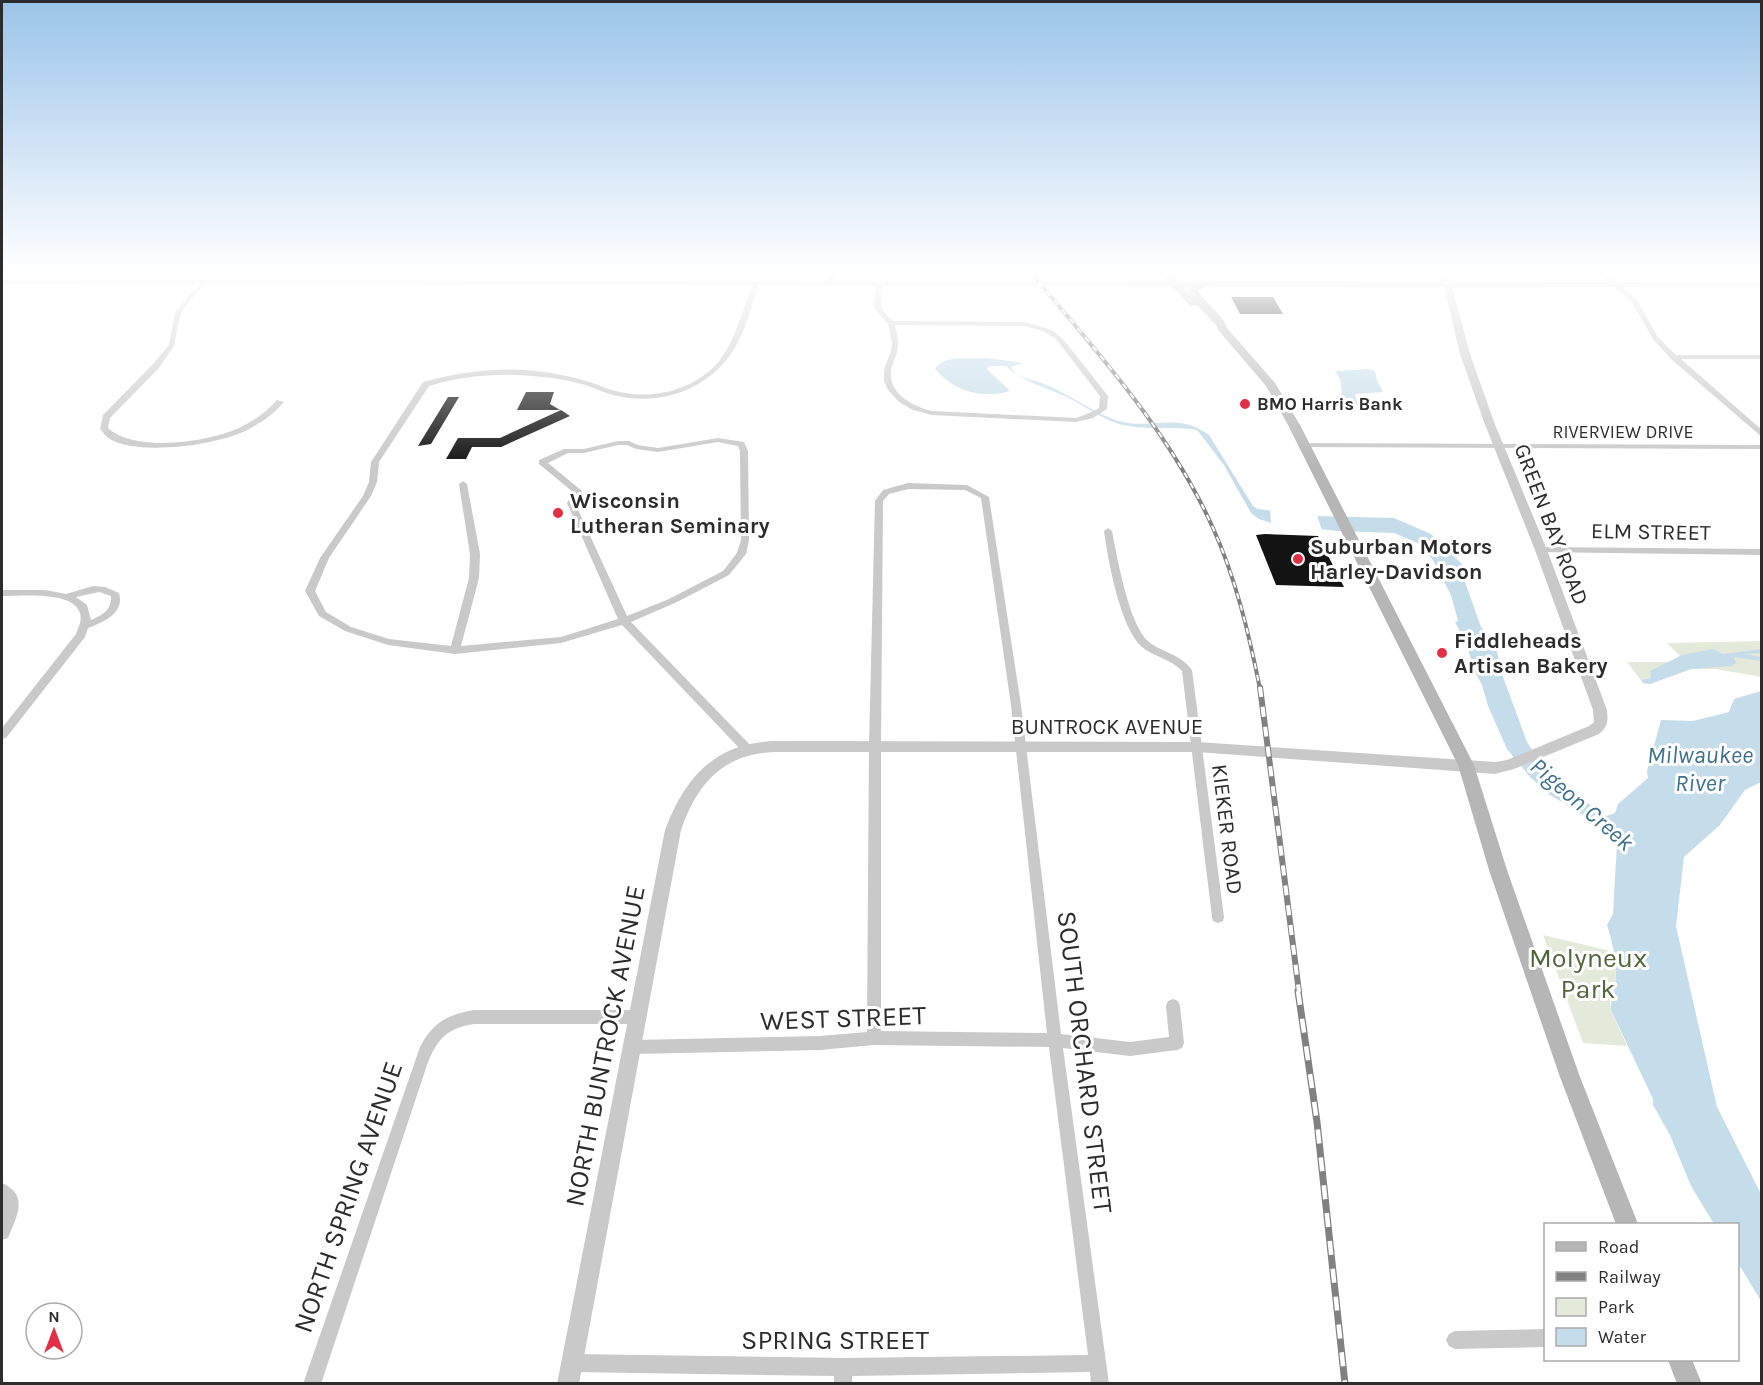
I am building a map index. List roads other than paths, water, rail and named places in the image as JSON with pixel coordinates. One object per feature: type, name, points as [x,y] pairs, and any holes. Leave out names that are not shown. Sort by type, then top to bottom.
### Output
[{"type":"main road","points":[[1230,338],[1271,385],[1304,445],[1466,765],[1498,870],[1571,1080],[1627,1223]]},
{"type":"main road","points":[[1681,1361],[1690,1383]]},
{"type":"street","points":[[174,338],[168,352],[106,417],[104,429],[108,436],[120,441],[142,444],[178,444],[211,440],[245,429],[269,414],[280,402]]},
{"type":"street","points":[[735,338],[731,349],[717,367],[693,388],[669,395],[640,397],[622,395],[563,378],[481,373],[462,374],[426,384],[375,462],[373,482],[367,496],[325,558],[310,591],[322,614],[348,629],[388,642],[455,650],[561,640],[624,621],[672,601],[726,573],[734,563],[744,540],[744,451],[741,444],[718,440],[658,450],[636,447],[629,442],[584,451],[567,451],[542,462],[578,491],[571,503],[624,621],[747,749]]},
{"type":"street","points":[[895,338],[896,342],[887,372],[888,381],[894,394],[903,403],[932,413],[1076,420],[1097,412],[1105,404],[1104,396],[1059,338]]},
{"type":"street","name":"GREEN BAY ROAD","points":[[1461,338],[1499,447],[1540,550],[1602,720],[1594,730],[1517,762],[1495,768],[1466,765]]},
{"type":"street","points":[[1654,338],[1761,435]]},
{"type":"street","points":[[1674,357],[1761,357]]},
{"type":"street","name":"RIVERVIEW DRIVE","points":[[1304,445],[1761,447]]},
{"type":"street","points":[[455,650],[474,578],[475,554],[463,484]]},
{"type":"street","name":"SOUTH ORCHARD STREET","points":[[875,745],[879,501],[886,492],[908,486],[967,488],[985,497],[1016,705],[1055,1040],[1100,1383]]},
{"type":"street","name":"KIEKER ROAD","points":[[1108,531],[1117,574],[1135,632],[1144,643],[1182,663],[1187,670],[1218,917]]},
{"type":"street","name":"ELM STREET","points":[[1540,550],[1761,552]]},
{"type":"street","points":[[69,596],[95,589],[112,591],[117,595],[115,607],[109,614],[86,625]]},
{"type":"street","points":[[2,593],[51,593],[69,596],[77,601],[84,611],[86,625],[81,635],[2,735]]},
{"type":"street","points":[[874,1038],[875,745]]},
{"type":"street","name":"BUNTROCK AVENUE","points":[[747,749],[774,746],[875,745],[1197,747],[1466,765]]},
{"type":"street","name":"NORTH BUNTROCK AVENUE","points":[[568,1383],[673,830],[681,806],[691,790],[712,767],[747,749]]},
{"type":"street","points":[[1055,1040],[1130,1049],[1177,1043],[1173,1006]]},
{"type":"street","name":"NORTH SPRING AVENUE","points":[[312,1383],[421,1062],[429,1043],[438,1030],[454,1021],[474,1017],[639,1017]]},
{"type":"street","name":"WEST STREET","points":[[633,1047],[820,1043],[874,1038],[1055,1040]]},
{"type":"street","points":[[2,1191],[11,1200],[11,1209],[2,1232]]},
{"type":"street","points":[[1455,1340],[1544,1338]]},
{"type":"street","name":"SPRING STREET","points":[[572,1363],[843,1375],[1098,1363]]},
{"type":"water","name":"Milwaukee River","points":[[958,358],[987,358],[1023,363],[1011,367],[1020,376],[1013,372],[1006,366],[989,366],[987,369],[1010,391],[989,394],[969,392],[951,383],[935,369],[939,364]]},
{"type":"water","points":[[1369,369],[1375,371],[1383,392],[1355,394],[1358,405],[1323,403],[1313,399],[1337,398],[1342,394],[1340,379],[1335,371]]},
{"type":"water","name":"Milwaukee River","points":[[1020,376],[1050,386],[1095,411],[1117,420],[1139,424],[1179,423],[1199,429],[1209,435],[1253,506],[1258,509],[1317,516],[1394,518],[1431,534],[1467,569],[1467,577],[1464,579],[1481,627],[1496,648],[1503,677],[1527,742],[1554,779],[1606,816],[1615,813],[1618,804],[1648,778],[1647,771],[1661,720],[1693,721],[1729,712],[1734,699],[1761,691],[1761,782],[1745,790],[1720,825],[1684,857],[1676,926],[1717,1107],[1761,1194],[1761,1301],[1739,1265],[1739,1223],[1713,1223],[1691,1186],[1670,1135],[1653,1105],[1653,1099],[1611,1010],[1616,971],[1607,925],[1613,914],[1617,843],[1586,816],[1550,795],[1531,778],[1507,749],[1488,706],[1466,643],[1455,622],[1458,621],[1451,595],[1433,560],[1418,543],[1394,533],[1337,531],[1271,523],[1259,519],[1251,513],[1224,465],[1197,430],[1138,427],[1113,422],[1071,399]]},
{"type":"water","points":[[1713,649],[1723,654],[1761,649],[1761,653],[1745,654],[1761,657],[1761,661],[1734,657],[1736,663],[1731,666],[1691,669],[1650,684],[1643,683],[1641,680],[1651,678],[1650,671],[1682,655]]},
{"type":"railway","points":[[1086,338],[1154,426],[1196,493],[1221,547],[1235,587],[1260,689]]},
{"type":"railway","points":[[1260,687],[1299,992]]},
{"type":"railway","points":[[1298,991],[1317,1122],[1345,1384]]},
{"type":"place","name":"BMO Harris Bank","points":[[1245,404]]},
{"type":"place","name":"Wisconsin Lutheran Seminary","points":[[558,513]]},
{"type":"place","name":"Suburban Motors Harley-Davidson","points":[[1298,559]]},
{"type":"place","name":"Fiddleheads Artisan Bakery","points":[[1442,653]]},
{"type":"water label","name":"Pigeon Creek","points":[[1582,804]]},
{"type":"park label","name":"Molyneux Park","points":[[1588,974]]}]
